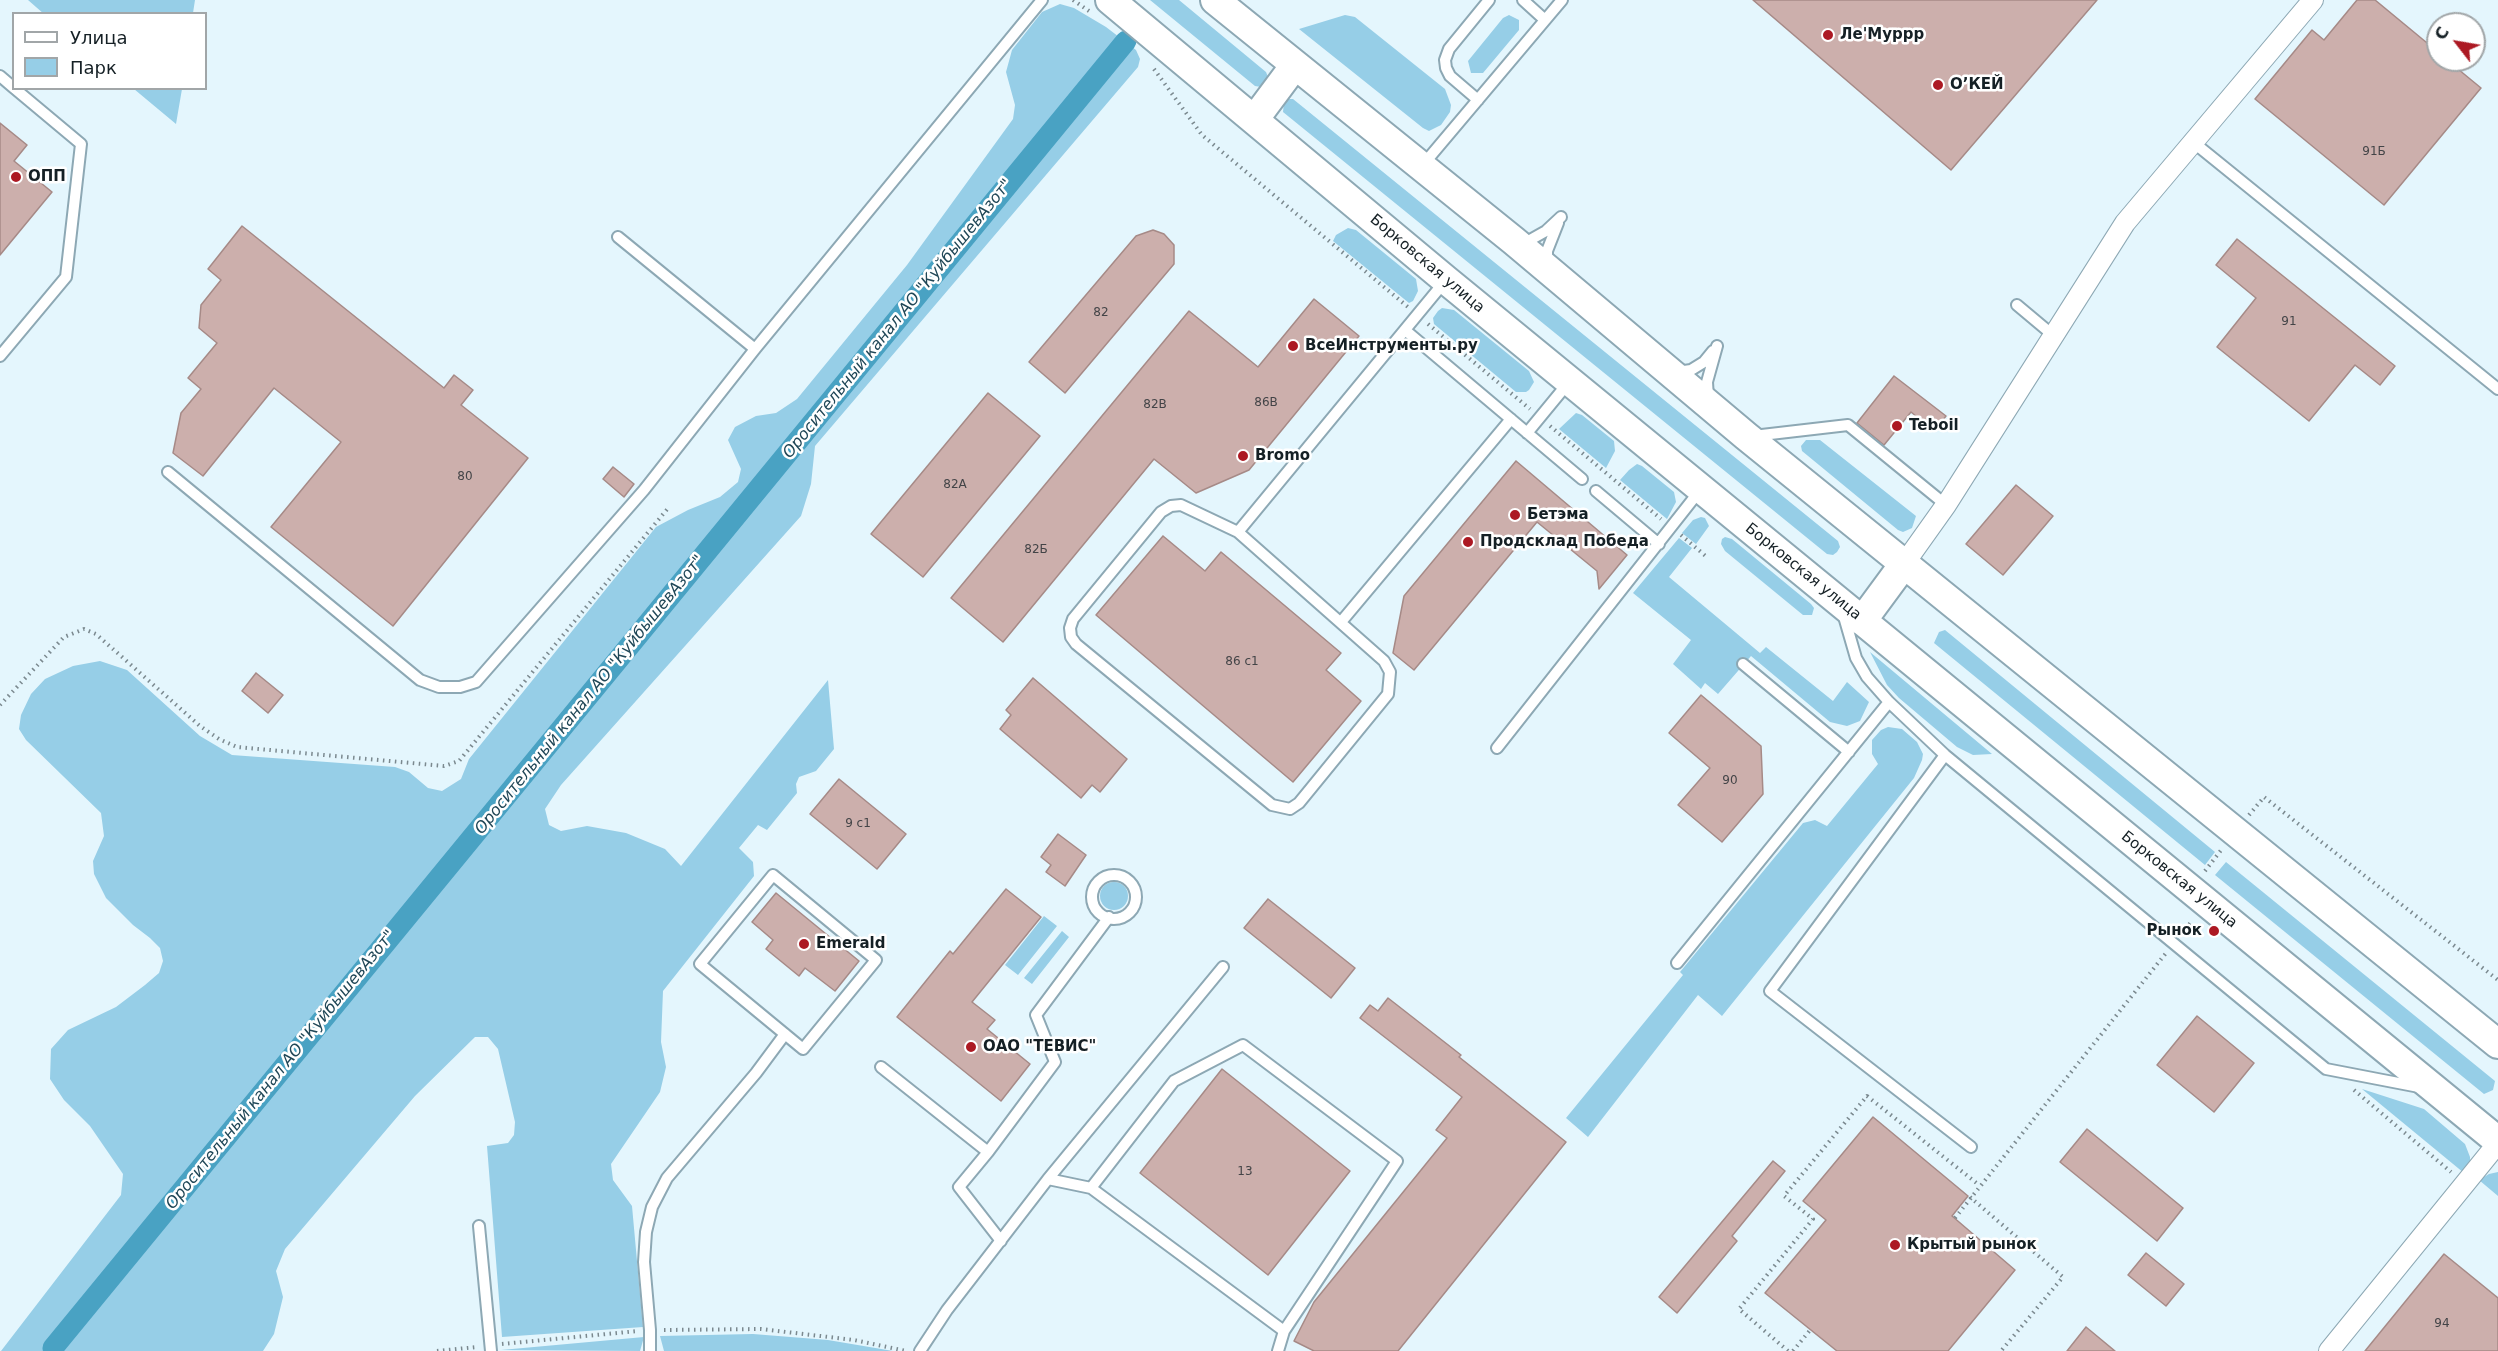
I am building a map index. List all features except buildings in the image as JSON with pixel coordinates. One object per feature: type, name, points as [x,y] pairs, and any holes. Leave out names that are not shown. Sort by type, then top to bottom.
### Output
[{"type":"main road","points":[[1215,0],[1514,241],[1746,436],[2498,1044]]},
{"type":"main road","name":"Борковская улица","points":[[1101,7],[1254,120],[2498,1142]]},
{"type":"main road","points":[[1254,120],[1295,65]]},
{"type":"main road","points":[[1862,621],[1904,564]]},
{"type":"street","points":[[1904,564],[1946,505],[2125,223],[2313,0]]},
{"type":"street","points":[[2329,1351],[2445,1211],[2498,1142]]},
{"type":"lane","points":[[168,472],[420,680],[439,687],[460,687],[476,682],[644,490],[755,349],[1042,0]]},
{"type":"lane","points":[[1478,100],[1450,76],[1445,60],[1449,49],[1489,0]]},
{"type":"lane","points":[[1523,0],[1545,20]]},
{"type":"lane","points":[[1422,166],[1562,0]]},
{"type":"lane","points":[[0,76],[12,86]]},
{"type":"lane","points":[[0,356],[66,277],[81,144],[16,90]]},
{"type":"lane","points":[[2193,142],[2498,389]]},
{"type":"lane","points":[[1514,241],[1530,240],[1546,231],[1561,217],[1547,251],[1547,269]]},
{"type":"lane","points":[[618,237],[755,349]]},
{"type":"lane","points":[[1238,532],[1446,280]]},
{"type":"lane","points":[[2017,305],[2054,336]]},
{"type":"lane","points":[[1405,330],[1582,479]]},
{"type":"lane","points":[[1665,369],[1679,373],[1691,370],[1704,362],[1718,346],[1707,382],[1707,396],[1716,411]]},
{"type":"lane","points":[[1527,433],[1570,381]]},
{"type":"lane","points":[[1341,622],[1511,419]]},
{"type":"lane","points":[[1746,436],[1848,425],[1946,505]]},
{"type":"lane","points":[[1497,748],[1701,489]]},
{"type":"lane","points":[[1596,490],[1659,544]]},
{"type":"lane","points":[[1181,505],[1238,532],[1341,622],[1384,661],[1390,672],[1388,694],[1299,804],[1290,809],[1272,805],[1076,644],[1070,628],[1073,619],[1161,512],[1170,506],[1181,505]]},
{"type":"lane","points":[[1839,602],[1856,658],[1867,677],[1889,702],[1945,755],[2326,1069],[2436,1091]]},
{"type":"lane","points":[[1743,664],[1849,752]]},
{"type":"lane","points":[[1677,963],[1889,702]]},
{"type":"lane","points":[[1945,755],[1770,991],[1971,1147]]},
{"type":"lane","points":[[773,875],[876,960],[803,1050],[785,1034],[700,964],[773,875]]},
{"type":"lane","points":[[1107,875],[1122,875],[1132,883],[1136,902],[1127,915],[1116,919],[1109,917],[1098,912],[1093,904],[1093,890],[1100,879],[1107,875]]},
{"type":"lane","points":[[1001,1241],[959,1187],[1055,1062],[1036,1015],[1109,917]]},
{"type":"lane","points":[[920,1351],[947,1311],[1048,1179],[1223,968]]},
{"type":"lane","points":[[650,1351],[644,1262],[646,1232],[652,1206],[667,1178],[756,1073],[785,1034]]},
{"type":"lane","points":[[1091,1188],[1174,1081],[1243,1045],[1397,1161],[1284,1331],[1278,1351]]},
{"type":"lane","points":[[881,1067],[988,1152]]},
{"type":"lane","points":[[1048,1179],[1091,1188],[1284,1331]]},
{"type":"lane","points":[[479,1226],[491,1348]]},
{"type":"path","points":[[1073,0],[1101,7]]},
{"type":"path","points":[[1151,65],[1203,135],[1708,558]]},
{"type":"path","points":[[0,705],[64,637],[84,630],[96,634],[200,726],[219,739],[237,747],[444,766],[459,761],[669,507]]},
{"type":"path","points":[[2190,890],[2264,797],[2498,980]]},
{"type":"path","points":[[1954,1218],[2166,954]]},
{"type":"path","points":[[1788,1351],[1739,1309],[1813,1219],[1784,1196],[1867,1095],[1980,1185]]},
{"type":"path","points":[[1970,1197],[2063,1277],[2001,1351]]},
{"type":"path","points":[[437,1351],[491,1348],[650,1330],[761,1329],[854,1340],[907,1351]]},
{"type":"path","points":[[1793,1351],[1811,1329]]},
{"type":"green space","points":[[28,0],[195,0],[193,12],[42,12]]},
{"type":"green space","points":[[1150,0],[1179,0],[1266,72],[1268,77],[1266,83],[1261,87],[1255,86]]},
{"type":"green space","points":[[1060,4],[1074,8],[1106,27],[1136,50],[1140,59],[1138,67],[815,446],[811,484],[801,516],[561,785],[545,809],[549,825],[561,831],[587,826],[626,833],[665,849],[681,866],[828,680],[834,749],[816,771],[799,777],[796,784],[797,793],[767,830],[758,825],[739,848],[753,862],[754,876],[663,991],[661,1042],[666,1067],[660,1092],[611,1164],[613,1180],[632,1206],[643,1327],[502,1337],[487,1146],[508,1143],[514,1135],[515,1122],[498,1049],[488,1037],[475,1037],[415,1096],[285,1249],[276,1271],[283,1297],[274,1334],[263,1351],[1,1351],[121,1195],[123,1174],[90,1126],[64,1100],[50,1079],[51,1049],[68,1030],[116,1007],[145,985],[159,973],[163,961],[160,948],[106,898],[94,874],[93,861],[104,836],[101,813],[26,740],[19,729],[21,715],[31,694],[45,679],[73,666],[100,661],[127,670],[200,736],[232,755],[395,767],[409,772],[428,788],[442,791],[461,779],[469,759],[656,527],[688,510],[720,497],[738,482],[741,469],[728,440],[735,427],[756,416],[776,413],[797,399],[907,265],[1013,119],[1015,105],[1006,72],[1012,50],[1042,12]]},
{"type":"green space","points":[[1345,15],[1355,17],[1445,89],[1451,105],[1450,112],[1441,125],[1429,131],[1423,128],[1299,29]]},
{"type":"green space","points":[[1509,15],[1519,20],[1519,30],[1483,73],[1471,73],[1468,61],[1503,18]]},
{"type":"green space","points":[[135,90],[182,90],[176,124]]},
{"type":"green space","points":[[1293,99],[1838,541],[1840,547],[1837,552],[1833,555],[1827,554],[1283,112],[1284,102]]},
{"type":"green space","points":[[1348,228],[1356,230],[1416,279],[1418,291],[1413,301],[1409,303],[1333,241],[1336,235]]},
{"type":"green space","points":[[1442,308],[1454,310],[1529,371],[1534,382],[1529,390],[1516,392],[1434,324],[1433,318]]},
{"type":"green space","points":[[1576,413],[1582,415],[1614,441],[1615,451],[1606,468],[1559,429]]},
{"type":"green space","points":[[1806,440],[1820,440],[1916,516],[1912,528],[1903,532],[1898,530],[1802,451],[1801,446]]},
{"type":"green space","points":[[1637,464],[1674,492],[1676,502],[1667,519],[1620,480]]},
{"type":"green space","points":[[1705,518],[1709,526],[1696,544],[1682,533],[1693,520]]},
{"type":"green space","points":[[1725,537],[1732,539],[1811,604],[1814,608],[1812,615],[1803,615],[1725,551],[1721,544]]},
{"type":"green space","points":[[1679,538],[1692,548],[1669,577],[1760,653],[1766,647],[1833,701],[1847,682],[1869,702],[1860,721],[1847,726],[1830,722],[1751,656],[1718,694],[1705,683],[1701,689],[1673,664],[1691,640],[1633,593]]},
{"type":"green space","points":[[1945,630],[2215,852],[2205,865],[1934,643],[1939,632]]},
{"type":"green space","points":[[1870,652],[1992,754],[1973,755],[1957,747],[1887,685]]},
{"type":"green space","points":[[1888,727],[1902,729],[1917,742],[1923,754],[1914,778],[1722,1016],[1698,995],[1588,1137],[1566,1118],[1683,975],[1680,972],[1803,823],[1815,820],[1827,826],[1878,764],[1872,754],[1872,740],[1881,730]]},
{"type":"green space","points":[[2226,862],[2495,1081],[2493,1090],[2484,1094],[2215,875]]},
{"type":"green space","points":[[1114,882],[1124,886],[1128,896],[1124,906],[1114,910],[1104,906],[1100,896],[1104,886]]},
{"type":"green space","points":[[1044,916],[1057,926],[1018,975],[1005,965]]},
{"type":"green space","points":[[1062,931],[1069,937],[1032,984],[1024,978]]},
{"type":"green space","points":[[2362,1089],[2424,1109],[2465,1144],[2470,1164],[2464,1173]]},
{"type":"green space","points":[[2498,1172],[2498,1196],[2479,1180]]},
{"type":"green space","points":[[753,1334],[828,1340],[893,1351],[664,1351],[660,1336]]},
{"type":"green space","points":[[644,1337],[640,1351],[501,1350]]},
{"type":"waterway","name":"Оросительный канал АО \"КуйбышевАзот\"","points":[[53,1348],[1126,41]]},
{"type":"place","name":"Ле'Муррр","points":[[1828,35]]},
{"type":"place","name":"О’КЕЙ","points":[[1938,85]]},
{"type":"place","name":"ОПП","points":[[16,177]]},
{"type":"place","name":"ВсеИнструменты.ру","points":[[1293,346]]},
{"type":"place","name":"Teboil","points":[[1897,426]]},
{"type":"place","name":"Bromo","points":[[1243,456]]},
{"type":"place","name":"Бетэма","points":[[1515,515]]},
{"type":"place","name":"Продсклад Победа","points":[[1468,542]]},
{"type":"place","name":"Рынок","points":[[2214,931]]},
{"type":"place","name":"Emerald","points":[[804,944]]},
{"type":"place","name":"ОАО \"ТЕВИС\"","points":[[971,1047]]},
{"type":"place","name":"Крытый рынок","points":[[1895,1245]]}]
